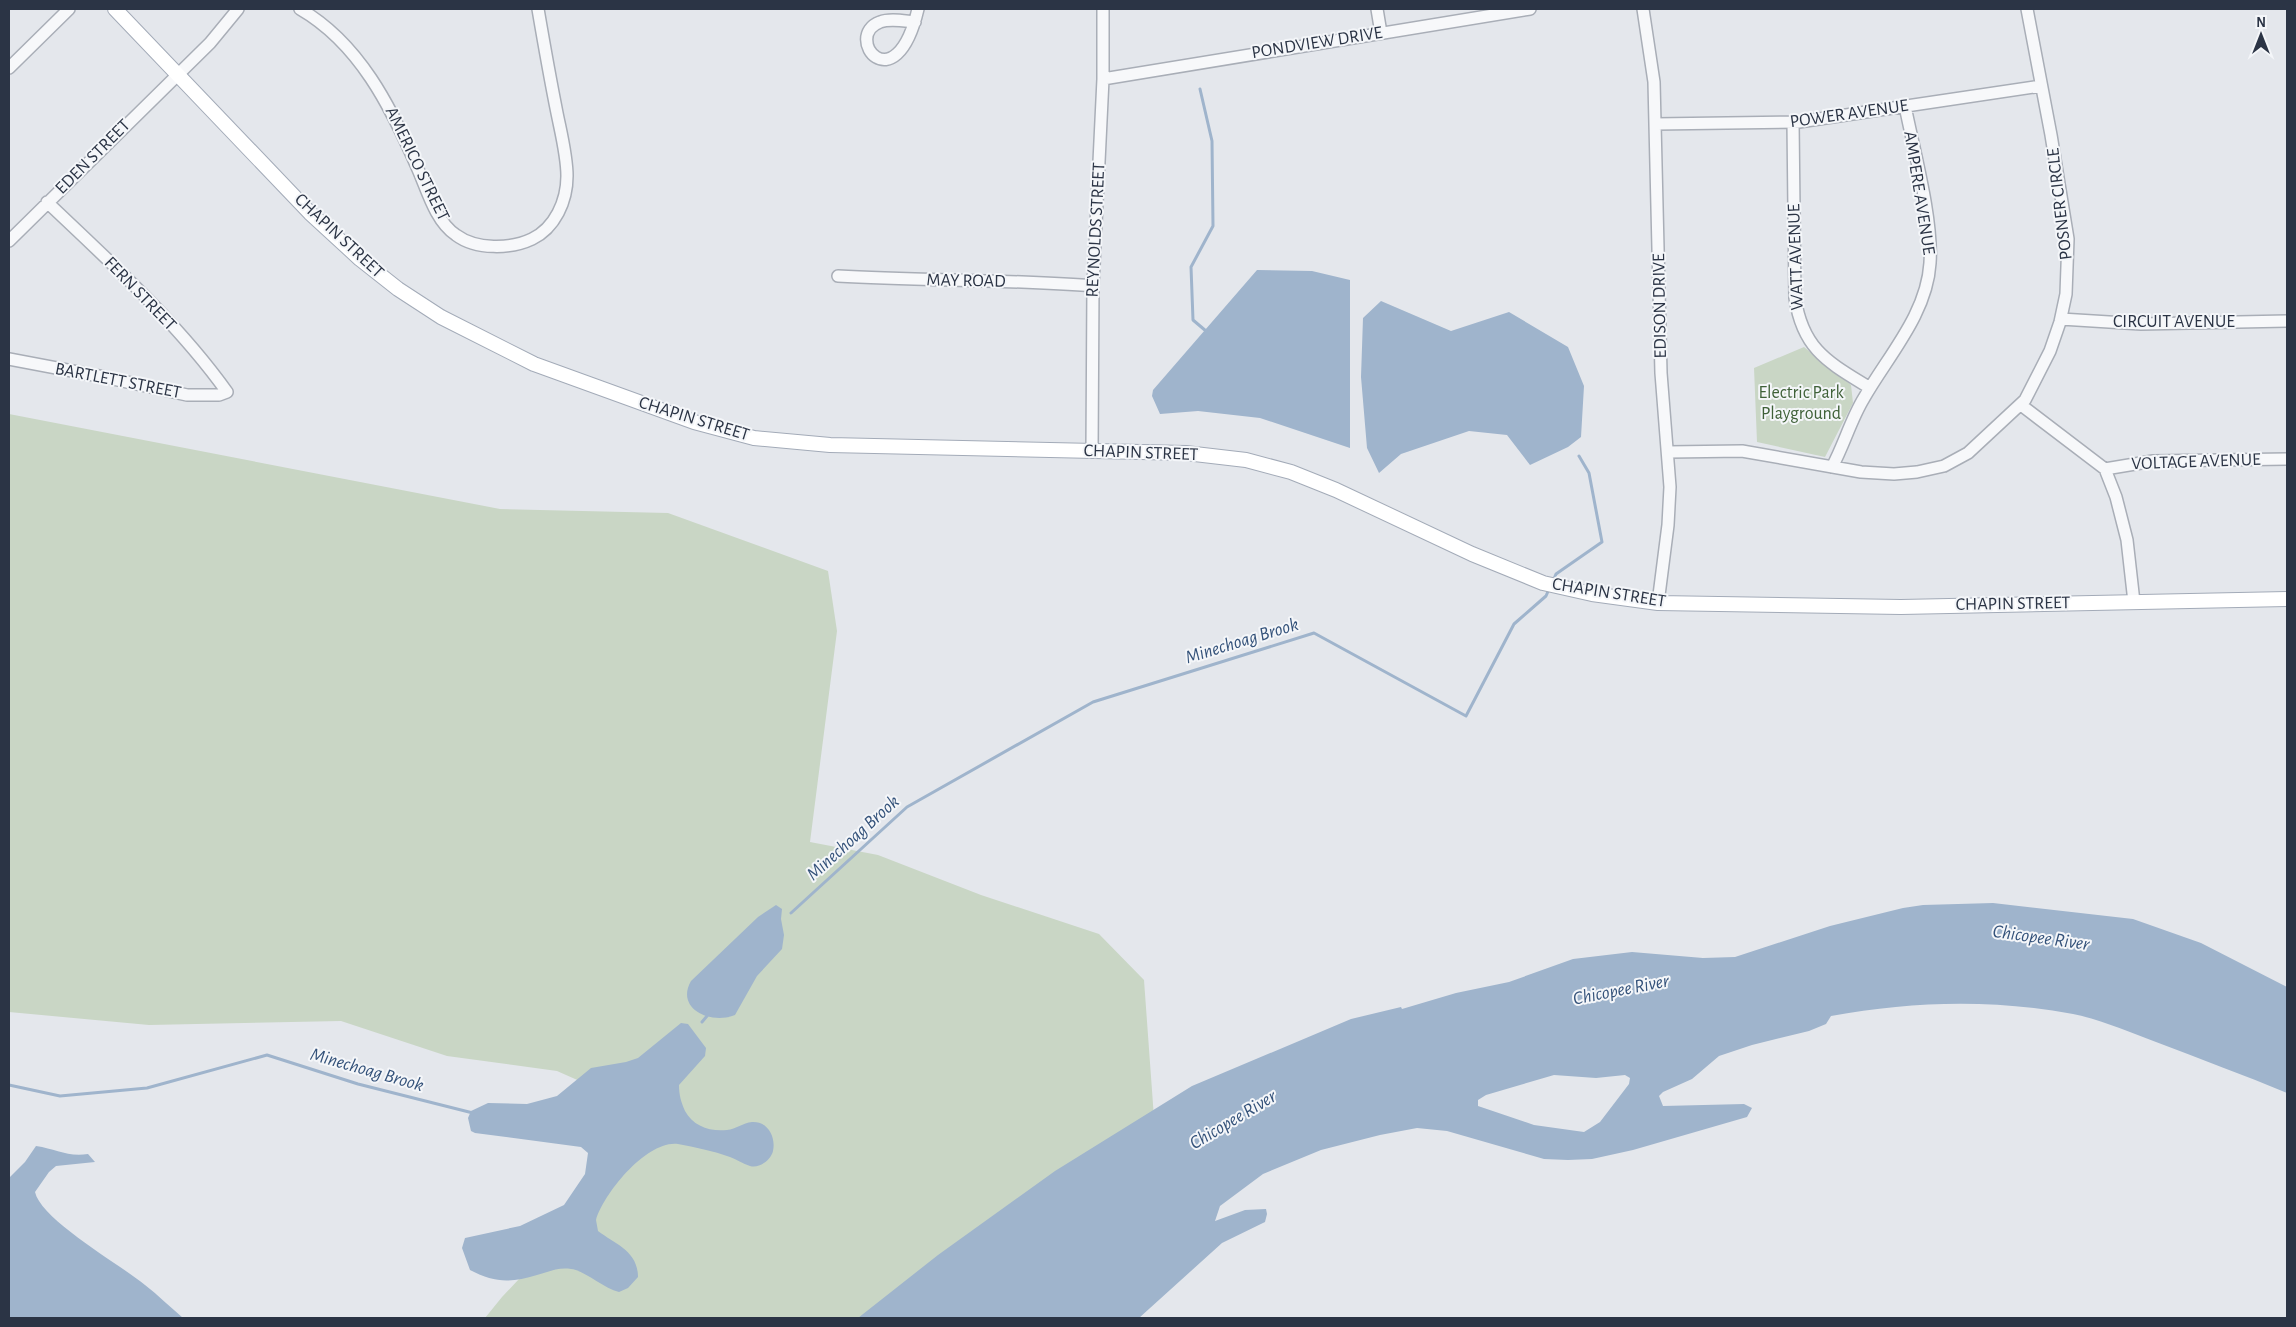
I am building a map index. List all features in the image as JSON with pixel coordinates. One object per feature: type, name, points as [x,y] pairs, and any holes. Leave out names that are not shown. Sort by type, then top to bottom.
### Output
[{"type":"main road","name":"CHAPIN STREET","points":[[115,9],[310,213],[360,259],[398,289],[440,317],[534,364],[694,422],[754,438],[830,445],[1186,453],[1229,457],[1267,465],[1336,490],[1472,554],[1543,583],[1592,594],[1658,603],[1901,607],[2287,599]]},
{"type":"street","points":[[9,68],[68,9]]},
{"type":"street","name":"EDEN STREET","points":[[9,241],[210,43],[238,9]]},
{"type":"street","name":"AMERICO STREET","points":[[300,9],[342,42],[369,76],[388,105],[428,193],[446,225],[456,235],[468,241],[497,246],[524,243],[537,237],[554,221],[566,191],[567,176],[562,139],[538,9]]},
{"type":"street","points":[[914,22],[881,21],[873,26],[866,42],[868,50],[875,58],[892,59],[900,54],[905,46],[914,22],[918,9]]},
{"type":"street","name":"REYNOLDS STREET","points":[[1092,451],[1093,286],[1103,79],[1103,9]]},
{"type":"street","points":[[1376,9],[1381,32]]},
{"type":"street","name":"PONDVIEW DRIVE","points":[[1103,79],[1530,9]]},
{"type":"street","name":"EDISON DRIVE","points":[[1643,9],[1652,56],[1656,124],[1661,373],[1669,452],[1668,525],[1658,603]]},
{"type":"street","name":"POSNER CIRCLE","points":[[1669,452],[1742,451],[1832,467],[1894,474],[1944,466],[1976,448],[2021,405],[2031,390],[2050,351],[2061,319],[2067,284],[2068,239],[2027,9]]},
{"type":"street","name":"POWER AVENUE","points":[[1656,124],[1793,122],[2042,86]]},
{"type":"street","name":"AMPERE AVENUE","points":[[1832,467],[1863,399],[1918,308],[1930,269],[1925,209],[1905,106]]},
{"type":"street","name":"WATT AVENUE","points":[[1793,122],[1795,298],[1798,314],[1803,331],[1812,346],[1821,355],[1870,388]]},
{"type":"street","name":"FERN STREET","points":[[47,202],[114,267],[200,356],[227,392]]},
{"type":"street","name":"MAY ROAD","points":[[838,276],[1093,286]]},
{"type":"street","name":"CIRCUIT AVENUE","points":[[2061,319],[2141,324],[2287,321]]},
{"type":"street","name":"BARTLETT STREET","points":[[9,360],[104,377],[187,395],[219,395],[227,392]]},
{"type":"street","points":[[2021,405],[2105,469],[2116,497],[2127,540],[2134,602]]},
{"type":"street","name":"VOLTAGE AVENUE","points":[[2105,469],[2153,461],[2287,459]]},
{"type":"green space","name":"Electric Park Playground","points":[[1804,347],[1851,385],[1853,403],[1825,457],[1757,442],[1754,368]]},
{"type":"green space","points":[[9,414],[500,509],[668,513],[828,571],[837,631],[810,842],[878,855],[981,895],[1099,934],[1144,980],[1154,1118],[884,1318],[485,1318],[502,1297],[583,1211],[618,1098],[557,1071],[447,1056],[341,1021],[149,1025],[9,1012]]},
{"type":"water","points":[[1257,270],[1312,271],[1350,280],[1350,448],[1260,418],[1198,411],[1160,414],[1152,396],[1153,390]]},
{"type":"water","points":[[1381,301],[1451,331],[1509,312],[1568,347],[1584,386],[1581,437],[1568,447],[1530,465],[1507,435],[1469,431],[1401,454],[1379,473],[1367,448],[1361,377],[1363,318]]},
{"type":"water","name":"Chicopee River","points":[[1993,903],[2133,919],[2201,943],[2287,987],[2287,1093],[2115,1026],[2073,1014],[2043,1009],[1983,1004],[1922,1005],[1861,1011],[1831,1016],[1826,1024],[1809,1031],[1752,1045],[1719,1056],[1692,1079],[1663,1092],[1659,1096],[1663,1106],[1744,1104],[1752,1108],[1747,1117],[1633,1150],[1592,1159],[1544,1159],[1447,1131],[1417,1128],[1321,1150],[1263,1174],[1220,1206],[1215,1221],[1245,1210],[1266,1209],[1265,1222],[1222,1243],[1139,1318],[858,1318],[938,1255],[1055,1171],[1192,1086],[1351,1019],[1401,1007],[1402,1009],[1456,993],[1509,982],[1573,959],[1632,952],[1703,958],[1735,957],[1830,926],[1923,905]],"holes":[[[1554,1075],[1596,1078],[1625,1075],[1630,1078],[1629,1084],[1600,1122],[1584,1132],[1534,1125],[1478,1106],[1478,1100],[1486,1095]]]},
{"type":"water","points":[[776,905],[782,909],[781,919],[784,935],[782,949],[757,976],[735,1015],[726,1018],[716,1018],[698,1012],[688,1000],[687,991],[691,981],[758,917]]},
{"type":"water","points":[[681,1023],[688,1024],[706,1048],[705,1056],[679,1085],[681,1101],[688,1116],[697,1124],[714,1130],[730,1129],[752,1122],[762,1124],[772,1135],[774,1146],[770,1158],[761,1165],[753,1167],[717,1153],[678,1144],[666,1145],[653,1150],[628,1170],[608,1196],[596,1220],[598,1231],[630,1254],[637,1268],[638,1277],[628,1288],[619,1292],[582,1272],[571,1269],[557,1269],[527,1278],[511,1280],[495,1279],[470,1270],[462,1248],[465,1238],[520,1226],[564,1205],[585,1174],[588,1153],[581,1147],[475,1133],[471,1131],[468,1118],[471,1111],[488,1103],[527,1104],[557,1096],[591,1068],[638,1058]]},
{"type":"water","points":[[36,1146],[68,1154],[88,1154],[95,1162],[56,1166],[49,1172],[35,1192],[40,1203],[51,1216],[83,1242],[134,1276],[183,1318],[9,1318],[9,1178],[25,1162]]},
{"type":"waterway","name":"Minechoag Brook","points":[[1200,89],[1212,141],[1213,226],[1191,267],[1193,320],[1206,331]]},
{"type":"waterway","name":"Minechoag Brook","points":[[1553,581],[1556,574],[1602,542],[1589,473],[1579,456]]},
{"type":"waterway","name":"Minechoag Brook","points":[[791,913],[907,807],[1093,702],[1314,633],[1466,716],[1514,624],[1546,596],[1549,589]]},
{"type":"waterway","name":"Minechoag Brook","points":[[702,1022],[707,1016]]},
{"type":"waterway","name":"Minechoag Brook","points":[[9,1085],[60,1096],[147,1088],[267,1055],[358,1084],[473,1113]]}]
